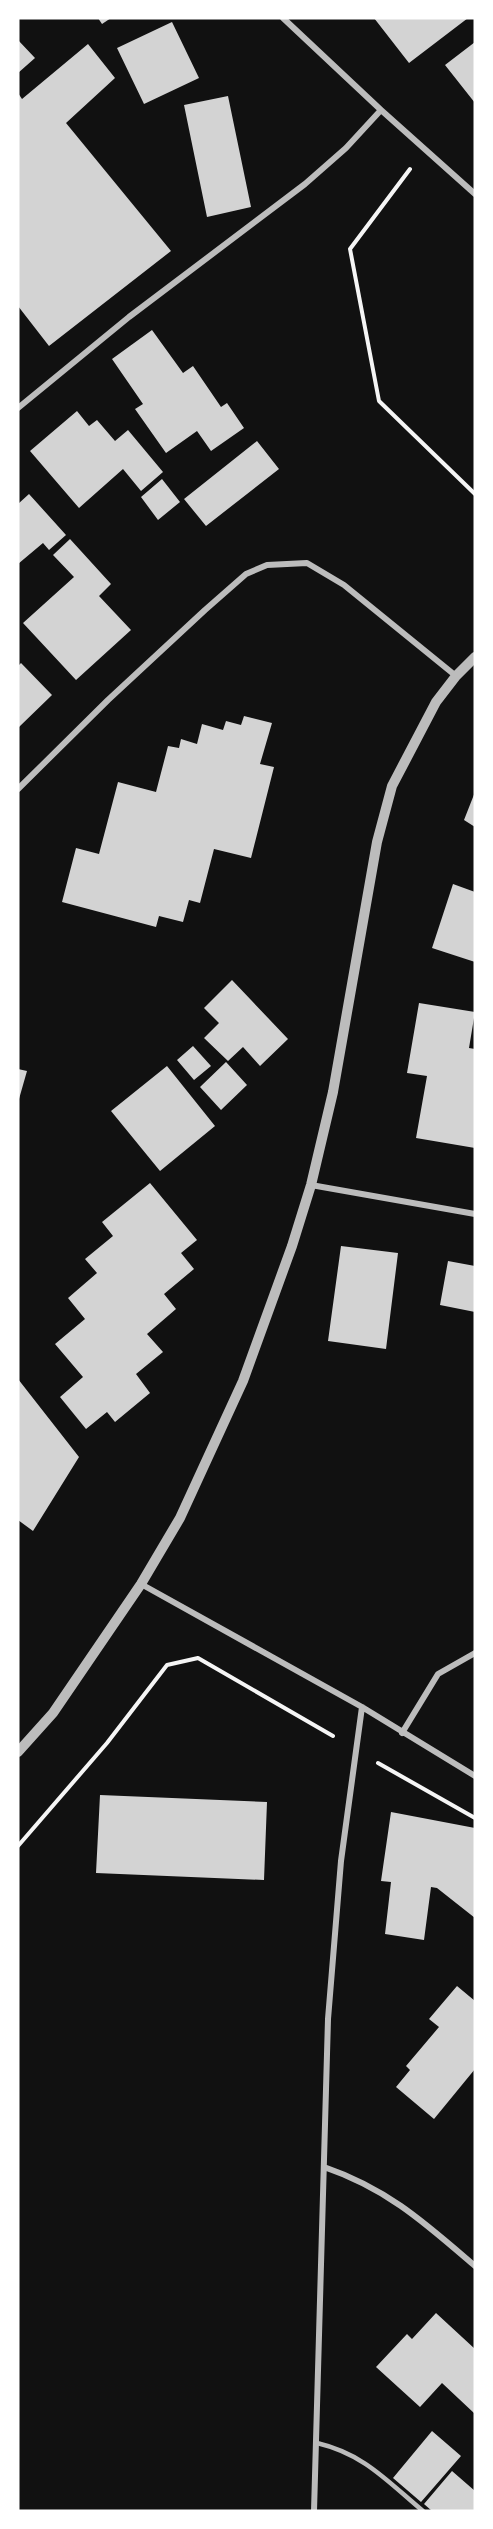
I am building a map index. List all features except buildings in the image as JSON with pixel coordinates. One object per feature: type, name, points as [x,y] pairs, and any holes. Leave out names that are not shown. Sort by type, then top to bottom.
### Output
[{"type":"street","points":[[283,18],[475,194]]},
{"type":"street","points":[[18,408],[129,316],[305,184],[345,148],[381,110]]},
{"type":"street","points":[[18,789],[189,625],[246,574],[267,566],[307,563],[334,579],[456,676]]},
{"type":"street","points":[[18,1752],[53,1713],[141,1584],[180,1518],[243,1381],[311,1185],[333,1092],[377,842],[392,786],[436,702],[456,676],[475,657]]},
{"type":"street","points":[[311,1185],[475,1214]]},
{"type":"street","points":[[141,1584],[362,1707],[475,1776]]},
{"type":"street","points":[[402,1733],[438,1674],[475,1653]]},
{"type":"street","points":[[314,2511],[329,2008],[340,1861],[362,1707]]},
{"type":"street","points":[[324,2167],[361,2181],[394,2199],[475,2266]]},
{"type":"lane","points":[[317,2443],[340,2448],[367,2463],[423,2511]]},
{"type":"path","points":[[424,149],[350,249],[378,400],[475,494]]},
{"type":"path","points":[[18,1846],[107,1743],[167,1665],[198,1658],[429,1794],[475,1818]]}]
